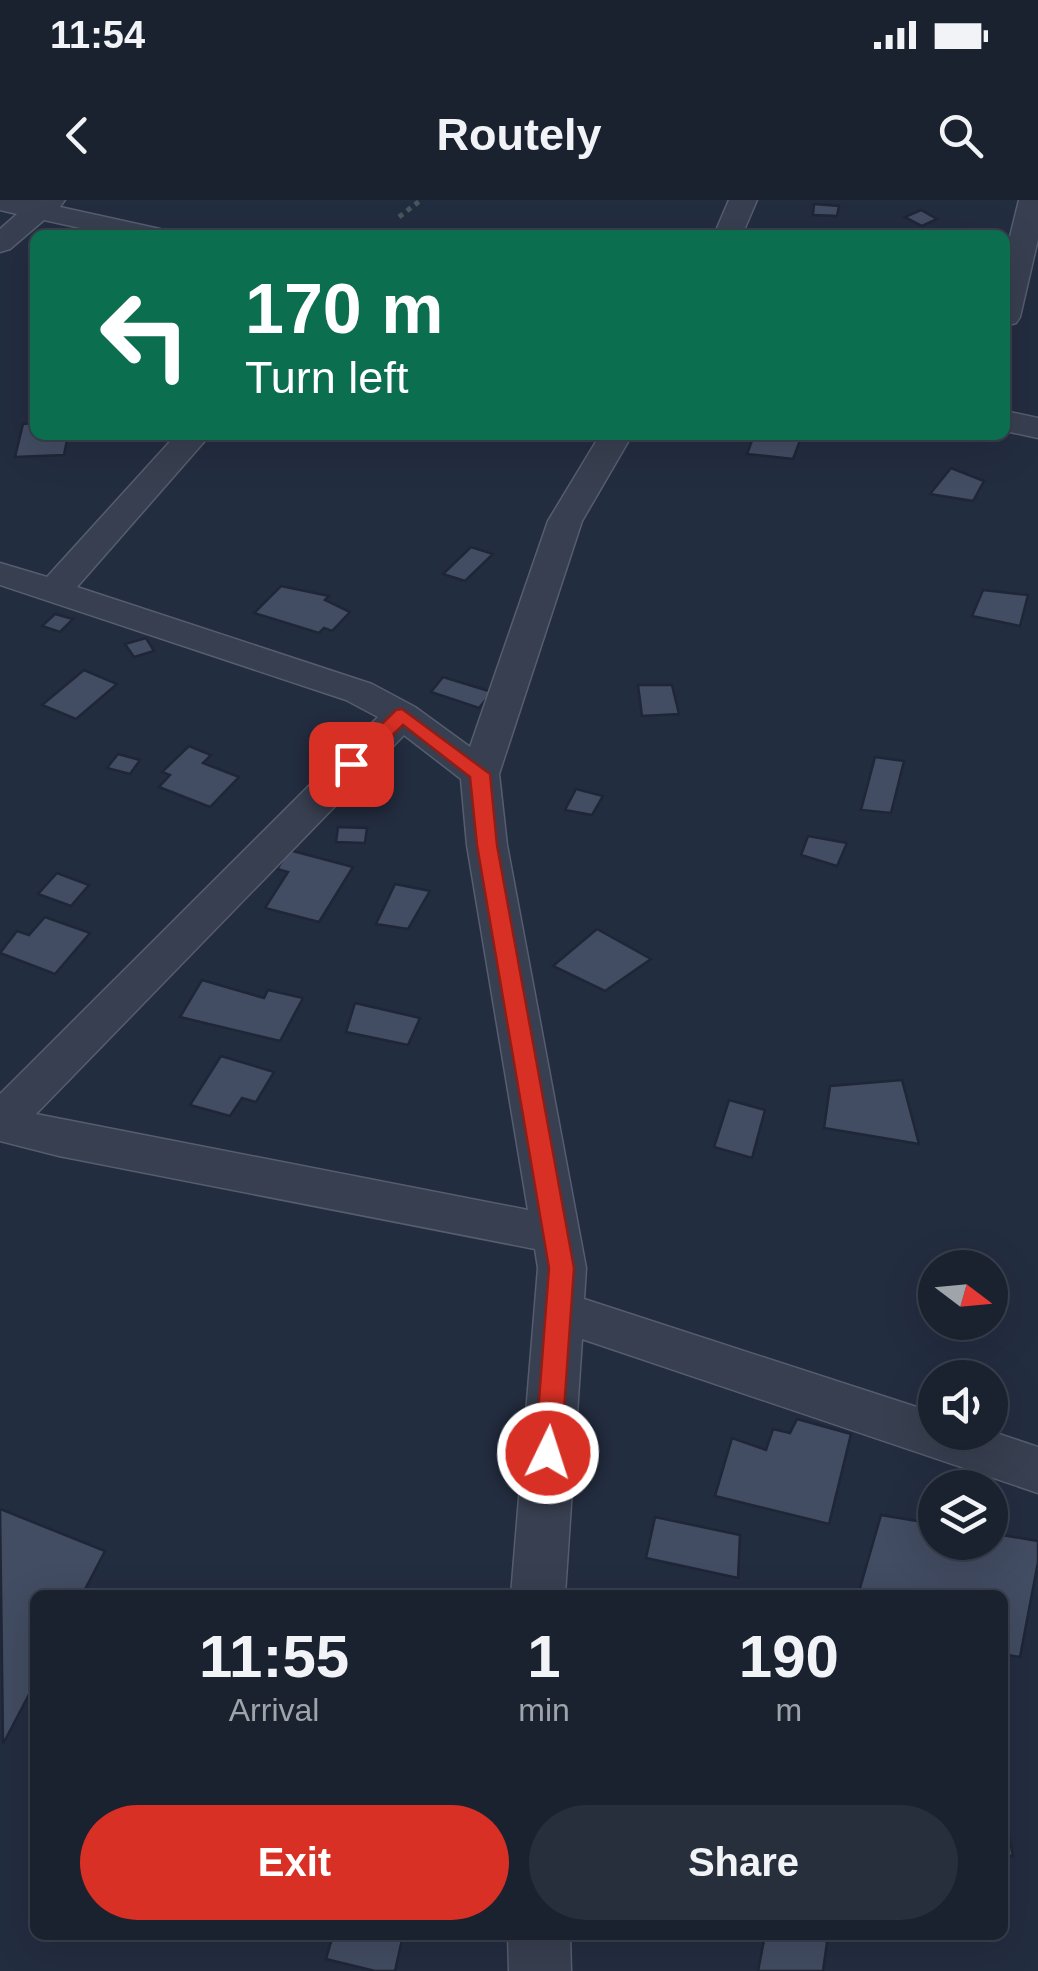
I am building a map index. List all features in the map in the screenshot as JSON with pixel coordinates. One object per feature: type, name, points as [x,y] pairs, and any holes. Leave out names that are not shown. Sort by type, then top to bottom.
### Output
[{"type":"street","points":[[730,230],[743,200]]},
{"type":"street","points":[[1010,296],[1033,200]]},
{"type":"street","points":[[0,202],[45,205],[132,230]]},
{"type":"street","points":[[0,243],[45,205]]},
{"type":"street","points":[[1010,422],[1038,428]]},
{"type":"street","points":[[54,590],[189,440]]},
{"type":"street","points":[[538,1590],[562,1268],[487,845],[480,774],[565,521],[613,440]]},
{"type":"street","points":[[0,573],[359,692],[402,715],[480,774]]},
{"type":"street","points":[[402,715],[0,1122],[59,1138],[554,1234]]},
{"type":"street","points":[[558,1311],[1038,1470]]},
{"type":"street","points":[[539,1940],[540,1971]]},
{"type":"path","points":[[399,218],[421,200]]},
{"type":"building","points":[[814,204],[839,206],[837,216],[813,215]]},
{"type":"building","points":[[921,210],[937,219],[922,226],[905,217]]},
{"type":"building","points":[[30,423],[30,440],[67,440],[64,455],[15,457],[23,424]]},
{"type":"building","points":[[752,440],[800,440],[793,459],[747,454]]},
{"type":"building","points":[[951,468],[984,481],[973,501],[930,494]]},
{"type":"building","points":[[471,547],[493,554],[465,581],[443,574]]},
{"type":"building","points":[[281,586],[329,596],[325,600],[350,612],[332,631],[324,628],[319,633],[254,613]]},
{"type":"building","points":[[983,590],[1028,595],[1020,626],[972,616]]},
{"type":"building","points":[[55,614],[73,619],[60,632],[42,626]]},
{"type":"building","points":[[146,638],[154,651],[134,657],[125,644]]},
{"type":"building","points":[[84,670],[117,684],[76,719],[42,705]]},
{"type":"building","points":[[443,677],[492,692],[479,708],[431,692]]},
{"type":"building","points":[[638,685],[672,685],[679,714],[642,716]]},
{"type":"building","points":[[189,746],[211,755],[203,763],[239,777],[210,807],[159,787],[170,775],[162,772]]},
{"type":"building","points":[[118,754],[140,760],[130,774],[107,768]]},
{"type":"building","points":[[875,757],[904,761],[891,813],[861,810]]},
{"type":"building","points":[[576,789],[603,796],[592,815],[565,810]]},
{"type":"building","points":[[338,827],[367,828],[365,843],[336,842]]},
{"type":"building","points":[[808,836],[847,843],[837,866],[801,855]]},
{"type":"building","points":[[289,850],[353,867],[319,922],[265,908],[288,872],[277,869]]},
{"type":"building","points":[[57,873],[89,885],[71,906],[38,894]]},
{"type":"building","points":[[395,884],[430,891],[408,929],[376,924]]},
{"type":"building","points":[[45,917],[90,933],[55,974],[0,953],[17,931],[29,935]]},
{"type":"building","points":[[597,929],[651,959],[605,991],[553,966]]},
{"type":"building","points":[[202,980],[264,998],[268,990],[303,998],[280,1041],[180,1017]]},
{"type":"building","points":[[355,1003],[420,1018],[408,1045],[346,1032]]},
{"type":"building","points":[[221,1056],[274,1072],[256,1102],[242,1098],[230,1116],[190,1105]]},
{"type":"building","points":[[902,1080],[919,1144],[824,1128],[830,1086]]},
{"type":"building","points":[[729,1100],[765,1110],[752,1158],[714,1147]]},
{"type":"building","points":[[797,1419],[851,1434],[829,1524],[715,1496],[732,1438],[766,1450],[773,1429],[790,1433]]},
{"type":"building","points":[[0,1509],[105,1551],[85,1590],[30,1590],[30,1693],[3,1744]]},
{"type":"building","points":[[881,1515],[918,1521],[918,1560],[1008,1560],[1008,1536],[1038,1541],[1038,1562],[1020,1657],[1008,1655],[1008,1590],[859,1590]]},
{"type":"building","points":[[655,1517],[740,1535],[738,1578],[646,1558]]},
{"type":"building","points":[[332,1940],[402,1940],[395,1971],[375,1971],[326,1959]]},
{"type":"building","points":[[764,1940],[827,1940],[823,1971],[758,1971]]},
{"type":"route","points":[[351,764],[402,715],[480,774],[487,845],[562,1268],[548,1453]]}]
